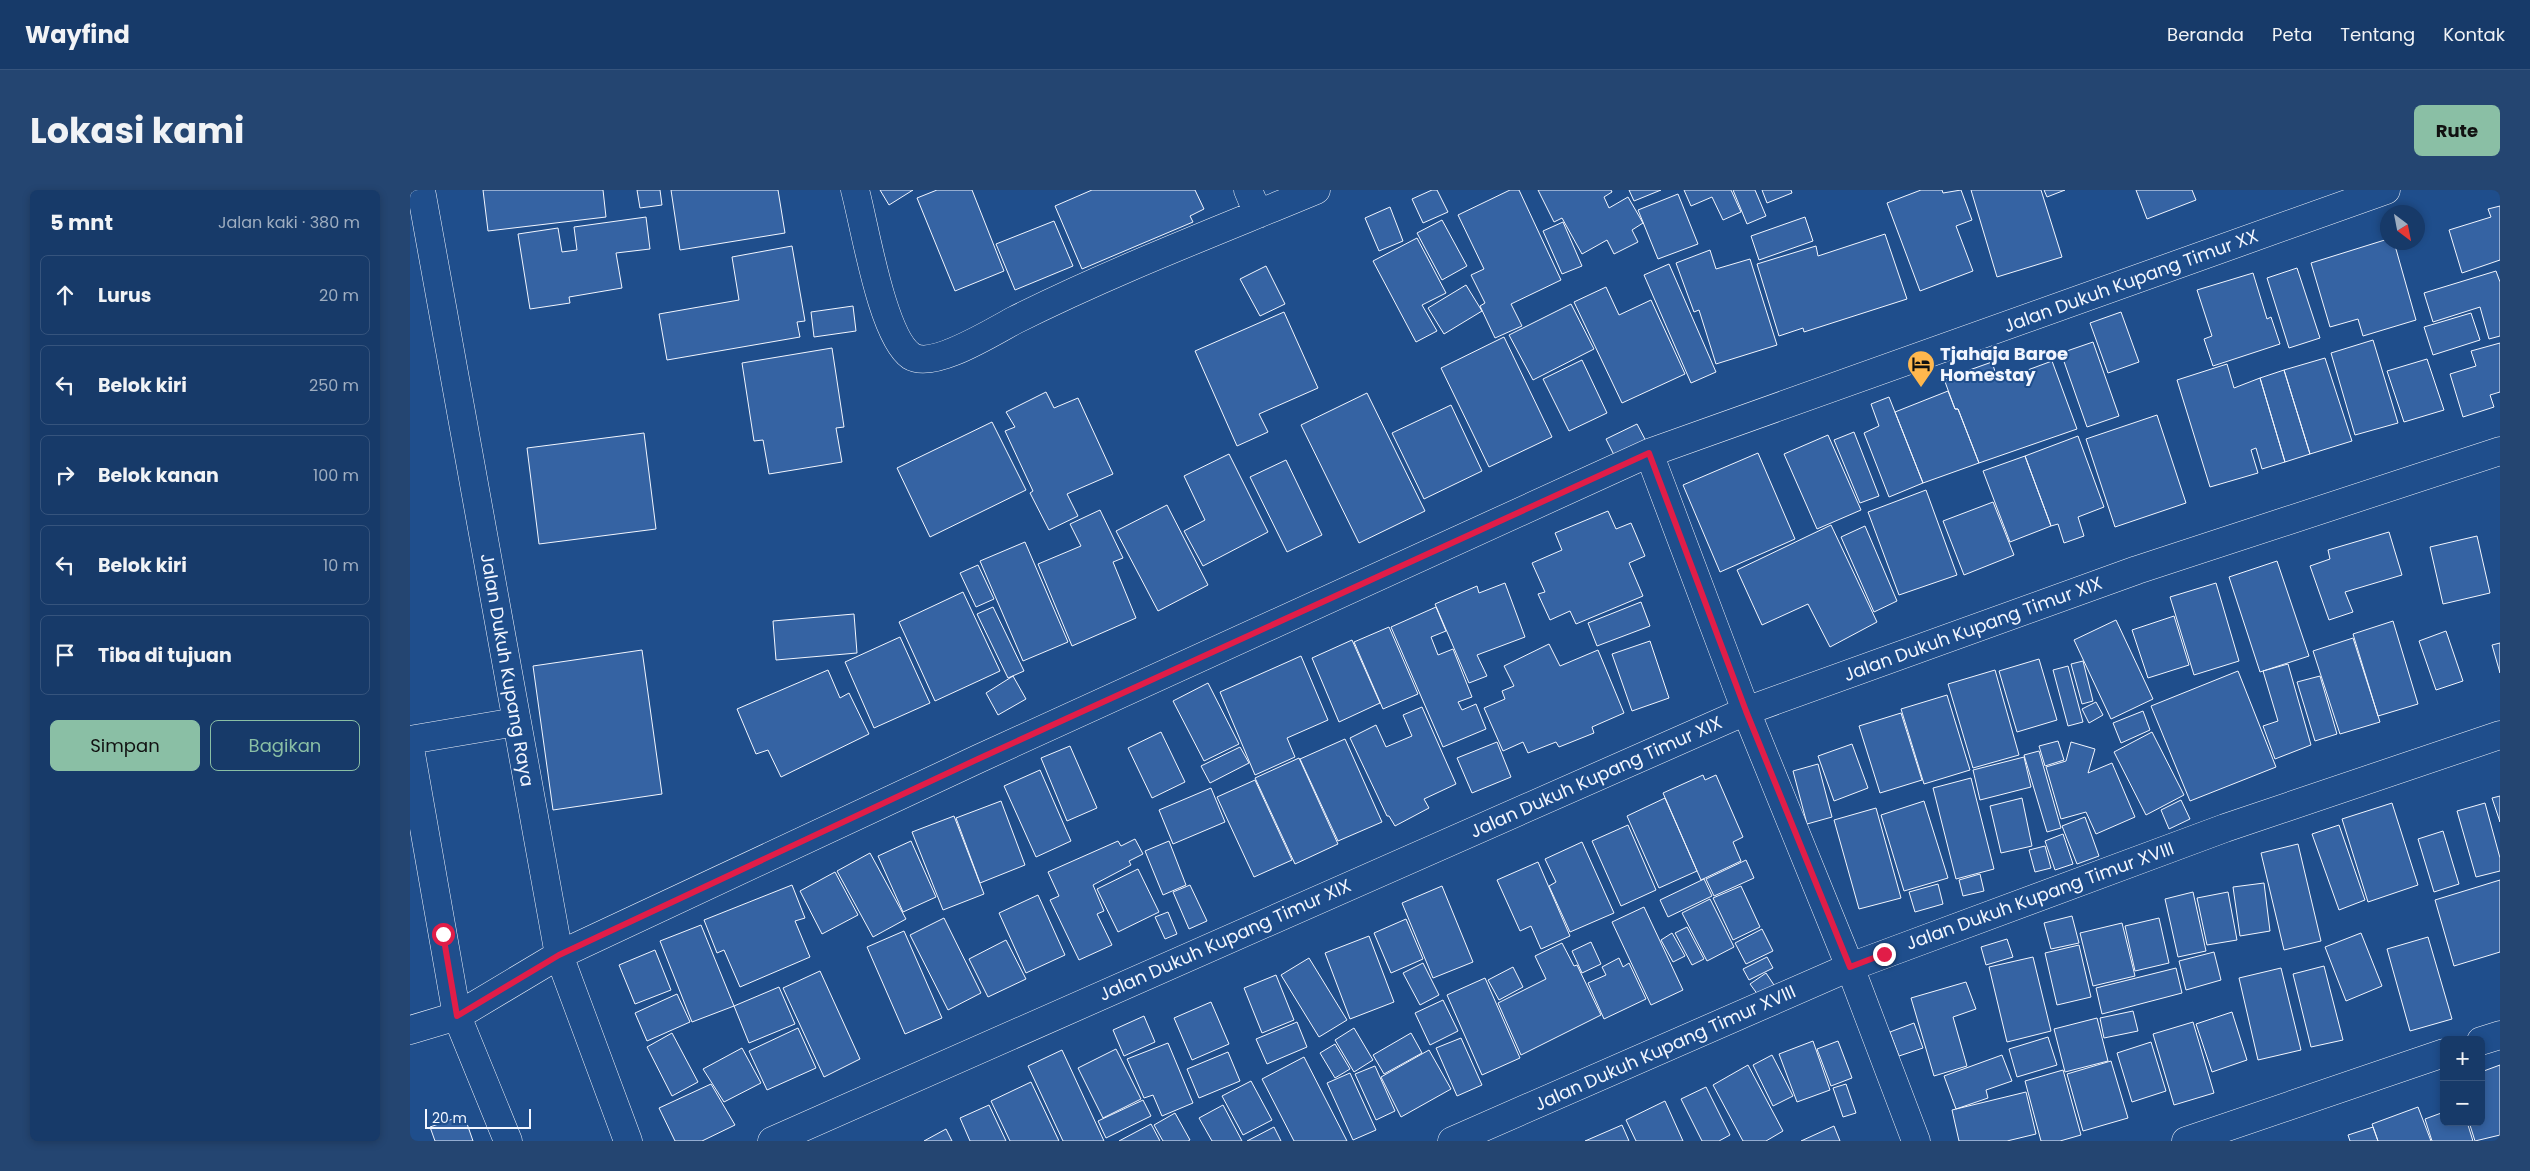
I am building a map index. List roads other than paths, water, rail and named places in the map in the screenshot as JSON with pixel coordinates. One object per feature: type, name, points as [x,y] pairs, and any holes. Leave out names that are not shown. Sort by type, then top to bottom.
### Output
[{"type":"street","name":"Jalan Dukuh Kupang Raya","points":[[421,190],[559,955],[628,1141]]},
{"type":"street","points":[[856,190],[881,296],[900,346],[913,357],[927,360],[949,354],[1253,202],[1316,190]]},
{"type":"street","name":"Jalan Dukuh Kupang Timur XX","points":[[410,1030],[457,1016],[559,955],[978,759],[1649,453],[2386,190]]},
{"type":"street","name":"Jalan Dukuh Kupang Timur XIX","points":[[772,1141],[1746,711],[2137,570],[2500,451]]},
{"type":"street","points":[[1649,453],[1746,711],[1850,967],[1916,1141]]},
{"type":"street","points":[[410,740],[516,722]]},
{"type":"street","name":"Jalan Dukuh Kupang Timur XVIII","points":[[1452,1141],[1850,967],[2226,828],[2500,735]]},
{"type":"street","points":[[410,748],[457,1016],[508,1141]]},
{"type":"street","points":[[2485,1040],[2500,1035]]},
{"type":"street","points":[[2186,1141],[2440,1054]]},
{"type":"place","name":"Tjahaja Baroe Homestay","points":[[1921,388]]}]
